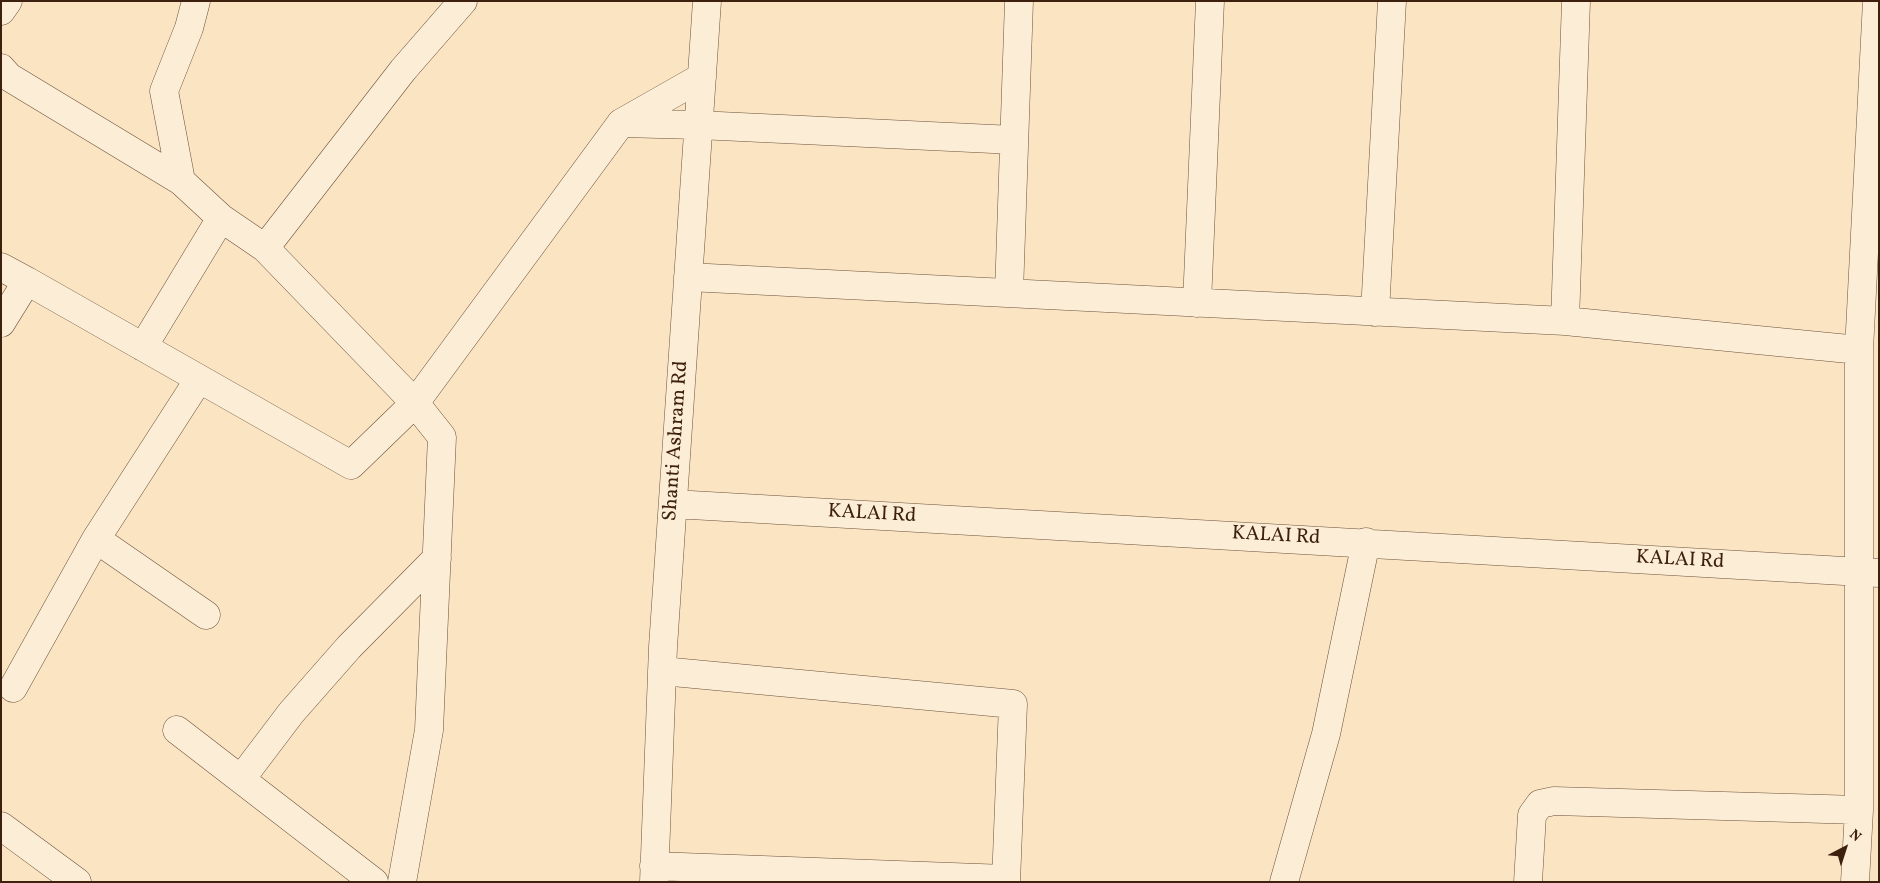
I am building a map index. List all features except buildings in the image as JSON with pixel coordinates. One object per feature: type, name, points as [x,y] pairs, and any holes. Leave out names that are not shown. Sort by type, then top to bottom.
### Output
[{"type":"street","points":[[1,11],[8,1]]},
{"type":"street","points":[[180,181],[164,91],[189,28],[196,1]]},
{"type":"street","points":[[265,248],[403,70],[463,1]]},
{"type":"street","name":"Shanti Ashram Rd","points":[[654,874],[662,671],[707,1]]},
{"type":"street","points":[[1009,293],[1019,1]]},
{"type":"street","points":[[1197,303],[1210,1]]},
{"type":"street","points":[[1375,312],[1392,1]]},
{"type":"street","points":[[1565,321],[1576,1]]},
{"type":"street","points":[[1855,882],[1869,572],[1859,350],[1874,2]]},
{"type":"street","points":[[1,68],[9,77],[180,181],[221,218],[265,248],[414,403],[442,437],[429,730],[402,882]]},
{"type":"street","points":[[1,267],[352,465],[414,403],[621,123],[702,77]]},
{"type":"street","points":[[621,123],[1014,140]]},
{"type":"street","points":[[143,347],[221,218]]},
{"type":"street","points":[[688,277],[1565,321],[1859,350]]},
{"type":"street","points":[[1,323],[27,281]]},
{"type":"street","points":[[13,688],[96,539],[199,379]]},
{"type":"street","name":"KALAI Rd","points":[[673,504],[1869,572]]},
{"type":"street","points":[[96,539],[206,615]]},
{"type":"street","points":[[1284,882],[1326,734],[1366,542]]},
{"type":"street","points":[[241,779],[291,712],[350,647],[437,558]]},
{"type":"street","points":[[654,874],[1006,880],[1013,704],[662,671]]},
{"type":"street","points":[[177,730],[374,882]]},
{"type":"street","points":[[1528,882],[1532,815],[1540,804],[1554,801],[1859,810]]},
{"type":"street","points":[[1,826],[77,882]]}]
